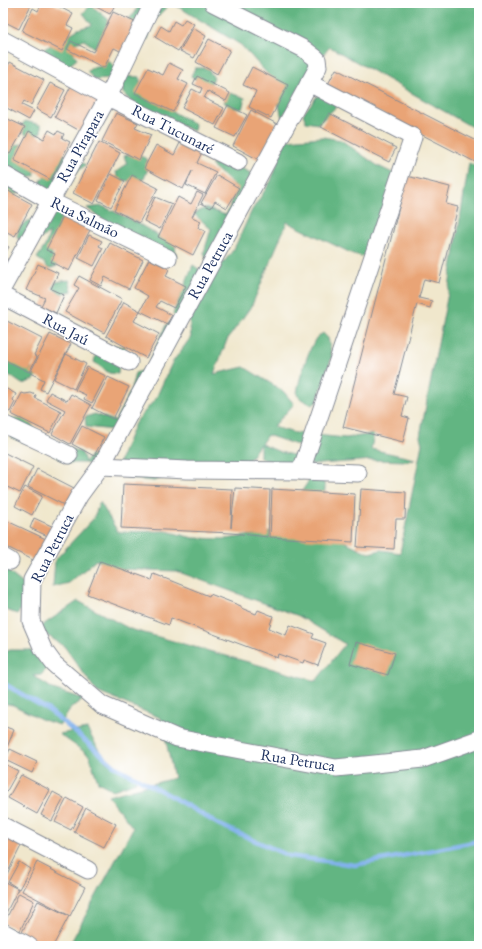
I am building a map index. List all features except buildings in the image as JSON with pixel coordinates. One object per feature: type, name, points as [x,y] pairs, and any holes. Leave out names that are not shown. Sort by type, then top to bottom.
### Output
[{"type":"street","name":"Rua Pirapara","points":[[3,287],[108,97],[153,3]]},
{"type":"street","name":"Rua Petruca","points":[[213,3],[304,49],[317,59],[318,67],[101,466],[79,496],[32,580],[31,621],[43,649],[54,664],[102,705],[177,738],[336,768],[423,759],[479,739]]},
{"type":"street","name":"Rua Tucunaré","points":[[3,40],[108,97],[238,162]]},
{"type":"street","points":[[301,471],[413,137],[309,83]]},
{"type":"street","name":"Rua Salmão","points":[[3,174],[50,200],[168,258]]},
{"type":"street","name":"Rua Jaú","points":[[3,296],[129,362]]},
{"type":"street","points":[[3,424],[69,455]]},
{"type":"street","points":[[101,466],[188,470],[358,473]]},
{"type":"street","points":[[3,826],[88,870]]},
{"type":"street","points":[[3,932],[29,946]]},
{"type":"green space","points":[[139,3],[171,3],[153,21],[148,39],[133,46],[124,23],[135,13]]},
{"type":"green space","points":[[172,3],[479,3],[479,131],[330,47],[313,65],[282,118],[273,80],[241,45]]},
{"type":"green space","points":[[91,5],[109,20],[95,48],[84,40],[69,45],[77,59],[67,67],[51,61],[41,50],[78,29],[92,25],[83,13]]},
{"type":"green space","points":[[108,60],[115,68],[110,79],[95,80],[87,72],[91,68],[104,66]]},
{"type":"green space","points":[[195,68],[207,68],[214,78],[211,83],[198,81],[191,76]]},
{"type":"green space","points":[[122,76],[140,77],[140,91],[172,102],[173,112],[195,124],[194,131],[136,107],[123,93]]},
{"type":"green space","points":[[230,93],[245,98],[242,109],[230,107],[224,102]]},
{"type":"green space","points":[[318,95],[330,98],[336,107],[318,124],[306,122],[303,114]]},
{"type":"green space","points":[[25,121],[41,125],[41,133],[28,137],[20,128]]},
{"type":"green space","points":[[323,137],[341,140],[378,166],[397,175],[369,258],[353,254],[287,222],[252,305],[227,340],[214,374],[244,367],[283,391],[294,404],[273,427],[295,433],[346,438],[374,434],[371,449],[415,459],[407,461],[373,460],[283,465],[260,458],[260,444],[244,467],[172,474],[154,481],[114,474],[135,423],[156,398],[172,363],[191,337],[189,315],[198,295],[234,249],[252,210],[271,181],[286,140]],"holes":[[[267,435],[297,445],[301,449],[297,456],[280,452],[261,444]]]},
{"type":"green space","points":[[22,144],[33,151],[35,175],[27,178],[20,192],[6,198],[3,197],[3,147]]},
{"type":"green space","points":[[59,153],[86,165],[51,190],[38,190],[42,179],[52,167]]},
{"type":"green space","points":[[134,153],[147,159],[148,168],[144,179],[129,181],[118,180],[116,172],[127,164],[124,156]]},
{"type":"green space","points":[[226,161],[253,174],[207,262],[204,252],[211,229],[194,214],[205,208],[226,215],[238,188],[211,165]]},
{"type":"green space","points":[[469,163],[479,168],[479,946],[74,946],[70,944],[133,828],[108,796],[174,778],[161,718],[97,692],[64,646],[37,629],[78,601],[130,629],[316,681],[345,644],[299,616],[176,571],[120,569],[96,560],[69,583],[53,587],[55,560],[93,519],[100,502],[118,532],[166,531],[193,538],[226,539],[261,534],[287,526],[333,536],[369,553],[381,550],[400,553],[422,444],[420,436],[448,293]]},
{"type":"green space","points":[[102,206],[132,220],[175,245],[176,256],[113,227],[87,208]]},
{"type":"green space","points":[[45,211],[62,214],[61,228],[55,238],[48,245],[57,266],[49,269],[37,258],[45,246],[50,233],[31,244],[17,238],[18,231],[24,223],[41,215]]},
{"type":"green space","points":[[193,265],[200,270],[199,280],[189,292],[190,302],[183,320],[163,353],[153,366],[150,360],[166,325],[177,319],[173,314]]},
{"type":"green space","points":[[69,280],[72,291],[61,294],[53,288],[56,282]]},
{"type":"green space","points":[[323,333],[328,338],[332,356],[317,402],[312,405],[297,395],[301,374],[311,348],[317,337]]},
{"type":"green space","points":[[117,346],[126,347],[119,363],[118,374],[109,373],[94,362],[96,354],[106,348]]},
{"type":"green space","points":[[3,354],[31,369],[39,371],[34,380],[22,384],[9,375],[3,369]]},
{"type":"green space","points":[[148,369],[149,373],[136,392],[110,442],[93,466],[85,463],[67,463],[42,448],[12,438],[9,420],[15,418],[29,420],[38,435],[82,453],[85,462],[114,430],[86,427],[85,417],[95,414],[115,421],[131,390],[135,373]]},
{"type":"green space","points":[[322,477],[325,487],[324,498],[302,491],[310,479]]},
{"type":"green space","points":[[3,565],[12,575],[26,586],[25,605],[17,614],[6,610],[3,605]]},
{"type":"green space","points":[[10,650],[30,650],[47,669],[41,675],[33,676],[53,689],[83,699],[70,709],[60,725],[43,720],[13,705],[3,703],[3,653]]},
{"type":"green space","points":[[87,729],[106,762],[131,774],[136,782],[113,790],[98,782],[89,755],[59,734]]},
{"type":"waterway","points":[[3,683],[50,711],[116,767],[167,794],[220,825],[289,856],[355,865],[479,841]]}]
